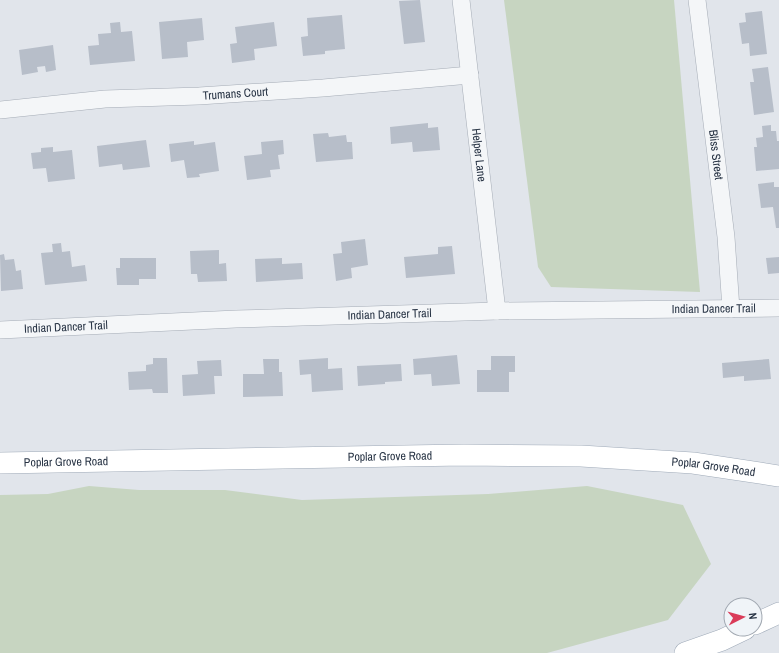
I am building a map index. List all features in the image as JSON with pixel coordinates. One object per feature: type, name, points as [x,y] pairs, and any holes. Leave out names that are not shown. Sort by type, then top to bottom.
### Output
[{"type":"main road","name":"Poplar Grove Road","points":[[0,463],[448,456],[581,456],[693,463],[779,476]]},
{"type":"main road","points":[[763,620],[779,613]]},
{"type":"main road","points":[[685,653],[728,637]]},
{"type":"street","name":"Helper Lane","points":[[461,0],[496,311]]},
{"type":"street","name":"Bliss Street","points":[[697,0],[726,238],[731,309]]},
{"type":"street","name":"Trumans Court","points":[[0,110],[105,100],[323,88],[470,75]]},
{"type":"street","name":"Indian Dancer Trail","points":[[0,330],[236,319],[496,311],[779,308]]},
{"type":"green space","points":[[504,0],[674,0],[700,292],[551,287],[538,267]]},
{"type":"green space","points":[[89,486],[139,490],[225,490],[302,500],[488,494],[587,486],[683,505],[711,564],[668,620],[547,653],[0,653],[0,495],[48,494]]},
{"type":"building","points":[[420,0],[425,42],[404,44],[399,1]]},
{"type":"building","points":[[762,11],[767,54],[750,56],[749,43],[742,44],[739,23],[746,22],[745,13]]},
{"type":"building","points":[[342,15],[345,49],[325,51],[325,54],[303,56],[301,37],[308,36],[307,18]]},
{"type":"building","points":[[202,18],[204,40],[187,42],[188,57],[162,59],[159,22]]},
{"type":"building","points":[[120,22],[121,32],[132,31],[135,61],[90,65],[88,46],[99,45],[98,34],[111,33],[110,23]]},
{"type":"building","points":[[274,22],[277,46],[254,49],[255,60],[232,63],[230,44],[237,43],[235,27]]},
{"type":"building","points":[[53,45],[56,70],[46,72],[45,66],[37,67],[38,72],[22,75],[19,50]]},
{"type":"building","points":[[768,67],[774,112],[754,115],[750,82],[754,82],[752,69]]},
{"type":"building","points":[[428,123],[428,128],[438,127],[440,150],[413,152],[412,142],[391,144],[390,127]]},
{"type":"building","points":[[771,125],[771,131],[776,131],[777,141],[779,141],[779,169],[756,171],[754,147],[757,147],[756,138],[763,137],[762,126]]},
{"type":"building","points":[[328,133],[329,137],[346,135],[347,142],[352,142],[353,159],[316,162],[313,134]]},
{"type":"building","points":[[146,140],[150,167],[123,170],[122,164],[99,167],[97,146]]},
{"type":"building","points":[[283,140],[284,154],[278,155],[280,169],[270,170],[271,177],[247,180],[244,156],[262,154],[261,142]]},
{"type":"building","points":[[194,141],[194,145],[215,142],[219,171],[199,174],[200,177],[187,178],[184,160],[171,162],[169,144]]},
{"type":"building","points":[[53,147],[53,152],[72,150],[75,179],[48,182],[46,168],[33,169],[31,153],[41,152],[41,148]]},
{"type":"building","points":[[774,182],[774,187],[779,187],[779,228],[776,228],[773,207],[761,208],[758,184]]},
{"type":"building","points":[[365,239],[368,265],[351,268],[352,278],[336,281],[333,254],[342,253],[341,242]]},
{"type":"building","points":[[61,243],[62,252],[70,251],[72,267],[85,265],[87,281],[45,285],[41,253],[53,252],[52,244]]},
{"type":"building","points":[[452,246],[455,274],[406,278],[404,257],[438,254],[438,247]]},
{"type":"building","points":[[219,250],[219,264],[226,263],[227,281],[198,282],[197,274],[191,274],[190,251]]},
{"type":"building","points":[[4,254],[5,260],[14,259],[16,271],[21,270],[23,289],[1,291],[0,255]]},
{"type":"building","points":[[779,257],[779,273],[768,274],[766,258]]},
{"type":"building","points":[[120,258],[156,258],[156,279],[139,279],[139,285],[117,285],[116,268],[120,268]]},
{"type":"building","points":[[282,258],[282,264],[302,263],[303,279],[256,282],[255,259]]},
{"type":"building","points":[[457,355],[460,384],[432,386],[431,374],[414,375],[413,359]]},
{"type":"building","points":[[491,356],[515,356],[515,372],[509,372],[509,392],[477,392],[477,370],[491,370]]},
{"type":"building","points":[[153,358],[167,358],[168,393],[153,393],[152,389],[129,390],[128,372],[146,371],[146,365],[153,364]]},
{"type":"building","points":[[328,358],[328,369],[342,368],[343,390],[312,392],[311,374],[300,375],[299,360]]},
{"type":"building","points":[[263,359],[279,359],[279,372],[282,372],[283,396],[243,397],[243,374],[264,374]]},
{"type":"building","points":[[769,359],[771,379],[744,381],[744,376],[723,378],[722,363]]},
{"type":"building","points":[[221,360],[222,376],[214,376],[215,394],[183,396],[182,375],[198,374],[197,361]]},
{"type":"building","points":[[401,364],[402,381],[358,386],[357,366]]}]
